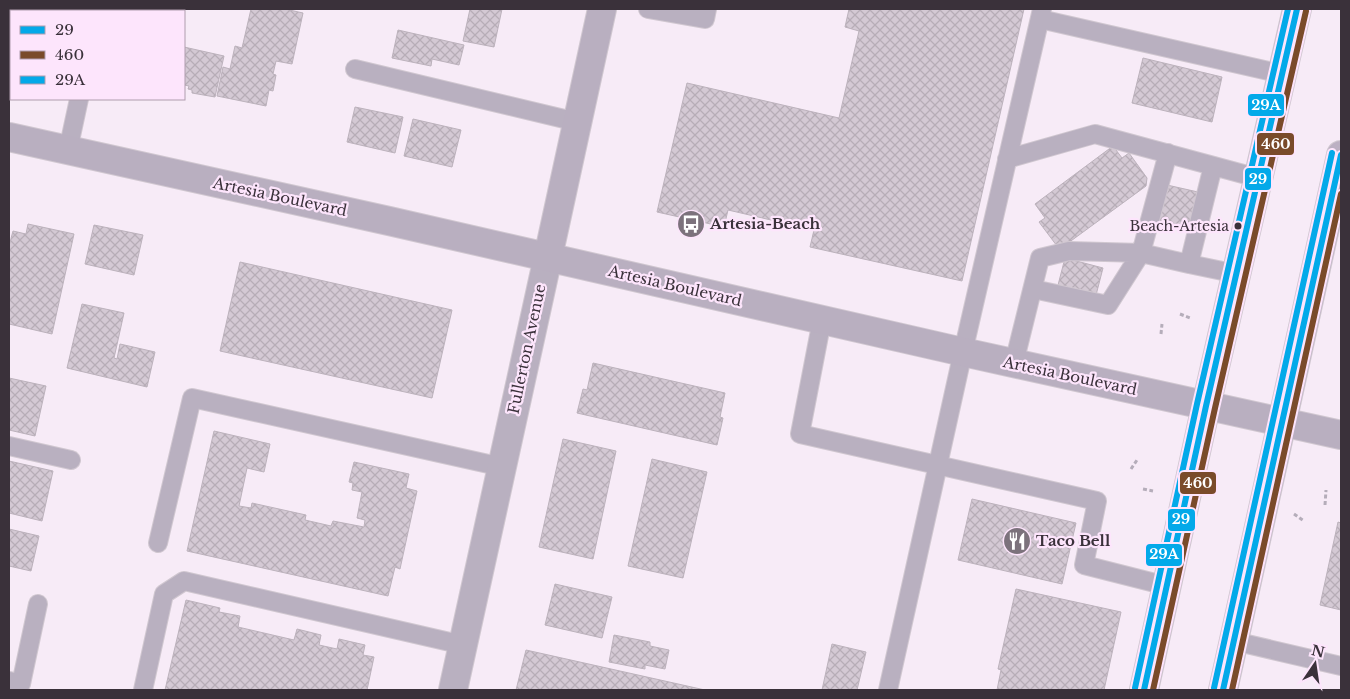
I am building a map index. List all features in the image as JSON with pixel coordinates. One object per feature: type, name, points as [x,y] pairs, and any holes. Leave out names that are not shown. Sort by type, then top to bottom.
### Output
[{"type":"main road","name":"Fullerton Avenue","points":[[548,257],[602,9]]},
{"type":"main road","points":[[1144,690],[1206,406],[1297,9]]},
{"type":"main road","name":"Artesia Boulevard","points":[[9,137],[963,352],[1341,435]]},
{"type":"main road","points":[[1223,690],[1282,422],[1337,191],[1341,156]]},
{"type":"street","name":"Fullerton Avenue","points":[[453,690],[548,257]]},
{"type":"lane","points":[[648,9],[705,19],[707,9]]},
{"type":"lane","points":[[888,690],[1041,14],[1282,74]]},
{"type":"lane","points":[[355,69],[577,122]]},
{"type":"lane","points":[[68,150],[80,100]]},
{"type":"lane","points":[[1007,159],[1095,134],[1258,178]]},
{"type":"lane","points":[[1033,289],[1108,305],[1141,253],[1168,153]]},
{"type":"lane","points":[[1189,264],[1213,166]]},
{"type":"lane","points":[[1014,363],[1040,258],[1069,252],[1141,253],[1237,274]]},
{"type":"lane","points":[[822,320],[800,434],[1097,501],[1084,566],[1167,586]]},
{"type":"lane","points":[[158,543],[192,398],[502,467]]},
{"type":"lane","points":[[9,446],[70,460]]},
{"type":"lane","points":[[143,690],[164,594],[184,581],[463,645]]},
{"type":"lane","points":[[9,681],[21,684],[38,604]]},
{"type":"lane","points":[[1234,641],[1341,666]]},
{"type":"path","points":[[1180,314],[1190,318]]},
{"type":"path","points":[[1161,334],[1162,324]]},
{"type":"path","points":[[1131,469],[1137,460]]},
{"type":"path","points":[[1143,489],[1153,491]]},
{"type":"path","points":[[1325,505],[1326,490]]},
{"type":"path","points":[[1294,514],[1304,521]]},
{"type":"building","points":[[9,9],[44,10],[10,10],[9,55]]},
{"type":"building","points":[[155,9],[184,9],[184,10]]},
{"type":"building","points":[[251,9],[285,9],[303,13],[292,64],[276,61],[273,74],[276,75],[273,91],[269,90],[266,106],[217,96],[223,67],[230,69],[235,46],[242,48]]},
{"type":"building","points":[[470,9],[502,9],[494,47],[463,41]]},
{"type":"building","points":[[849,9],[1024,9],[962,281],[810,247],[814,230],[728,210],[724,227],[657,212],[687,83],[839,118],[859,31],[845,27]]},
{"type":"building","points":[[398,30],[464,45],[459,65],[432,59],[431,66],[392,58]]},
{"type":"building","points":[[185,47],[224,56],[215,97],[192,93],[192,90],[188,89],[189,86],[185,85]]},
{"type":"building","points":[[1143,58],[1222,77],[1212,122],[1132,103]]},
{"type":"building","points":[[355,107],[403,117],[395,153],[347,142]]},
{"type":"building","points":[[413,119],[461,130],[452,167],[404,156]]},
{"type":"building","points":[[1113,146],[1122,158],[1129,153],[1147,178],[1146,186],[1064,246],[1057,246],[1039,222],[1045,218],[1035,204]]},
{"type":"building","points":[[1167,185],[1198,192],[1189,231],[1158,224]]},
{"type":"building","points":[[28,224],[74,234],[52,334],[9,324],[9,246],[13,231],[26,234]]},
{"type":"building","points":[[94,225],[143,235],[134,275],[85,264]]},
{"type":"building","points":[[1065,258],[1103,268],[1095,299],[1057,289]]},
{"type":"building","points":[[240,262],[452,310],[432,398],[220,351]]},
{"type":"building","points":[[82,304],[124,313],[114,358],[117,359],[120,344],[155,352],[147,387],[67,368]]},
{"type":"building","points":[[593,363],[725,393],[720,417],[723,418],[717,445],[577,413],[583,389],[587,390]]},
{"type":"building","points":[[9,378],[46,386],[35,436],[9,430]]},
{"type":"building","points":[[214,431],[270,444],[264,472],[247,468],[239,506],[251,508],[252,503],[306,515],[305,520],[331,526],[333,521],[364,527],[365,520],[357,518],[362,492],[352,490],[353,483],[349,482],[354,462],[409,474],[406,488],[417,491],[400,569],[395,567],[388,596],[187,551]]},
{"type":"building","points":[[563,439],[616,451],[593,559],[539,547]]},
{"type":"building","points":[[652,459],[707,472],[683,578],[628,566]]},
{"type":"building","points":[[9,461],[53,471],[42,521],[9,513]]},
{"type":"building","name":"Taco Bell","points":[[972,499],[1076,523],[1062,584],[958,560]]},
{"type":"building","points":[[1338,522],[1341,523],[1341,610],[1320,605]]},
{"type":"building","points":[[9,529],[39,536],[31,571],[9,566]]},
{"type":"building","points":[[555,584],[612,597],[602,638],[545,625]]},
{"type":"building","points":[[1016,589],[1121,612],[1104,690],[997,690],[1001,670],[998,669]]},
{"type":"building","points":[[186,600],[220,608],[219,612],[240,616],[238,627],[294,640],[297,629],[321,635],[319,645],[337,649],[339,639],[365,645],[363,655],[374,657],[367,690],[165,690]]},
{"type":"building","points":[[614,635],[650,642],[650,646],[669,650],[665,669],[645,665],[645,669],[609,662]]},
{"type":"building","points":[[832,644],[866,652],[857,690],[822,690]]},
{"type":"building","points":[[526,650],[705,690],[516,690]]},
{"type":"transit line","name":"29A","points":[[1135,688],[1197,404],[1288,9]]},
{"type":"transit line","name":"29","points":[[1144,690],[1206,406],[1297,9]]},
{"type":"transit line","name":"460","points":[[1153,690],[1215,408],[1306,11]]},
{"type":"transit line","name":"29A","points":[[1214,688],[1332,153]]},
{"type":"transit line","name":"29","points":[[1223,690],[1341,155]]},
{"type":"transit line","name":"460","points":[[1232,690],[1341,194]]},
{"type":"place","name":"Artesia-Beach","points":[[691,224]]},
{"type":"place","name":"Beach-Artesia","points":[[1238,226]]},
{"type":"place","name":"Taco Bell","points":[[1017,541]]}]
